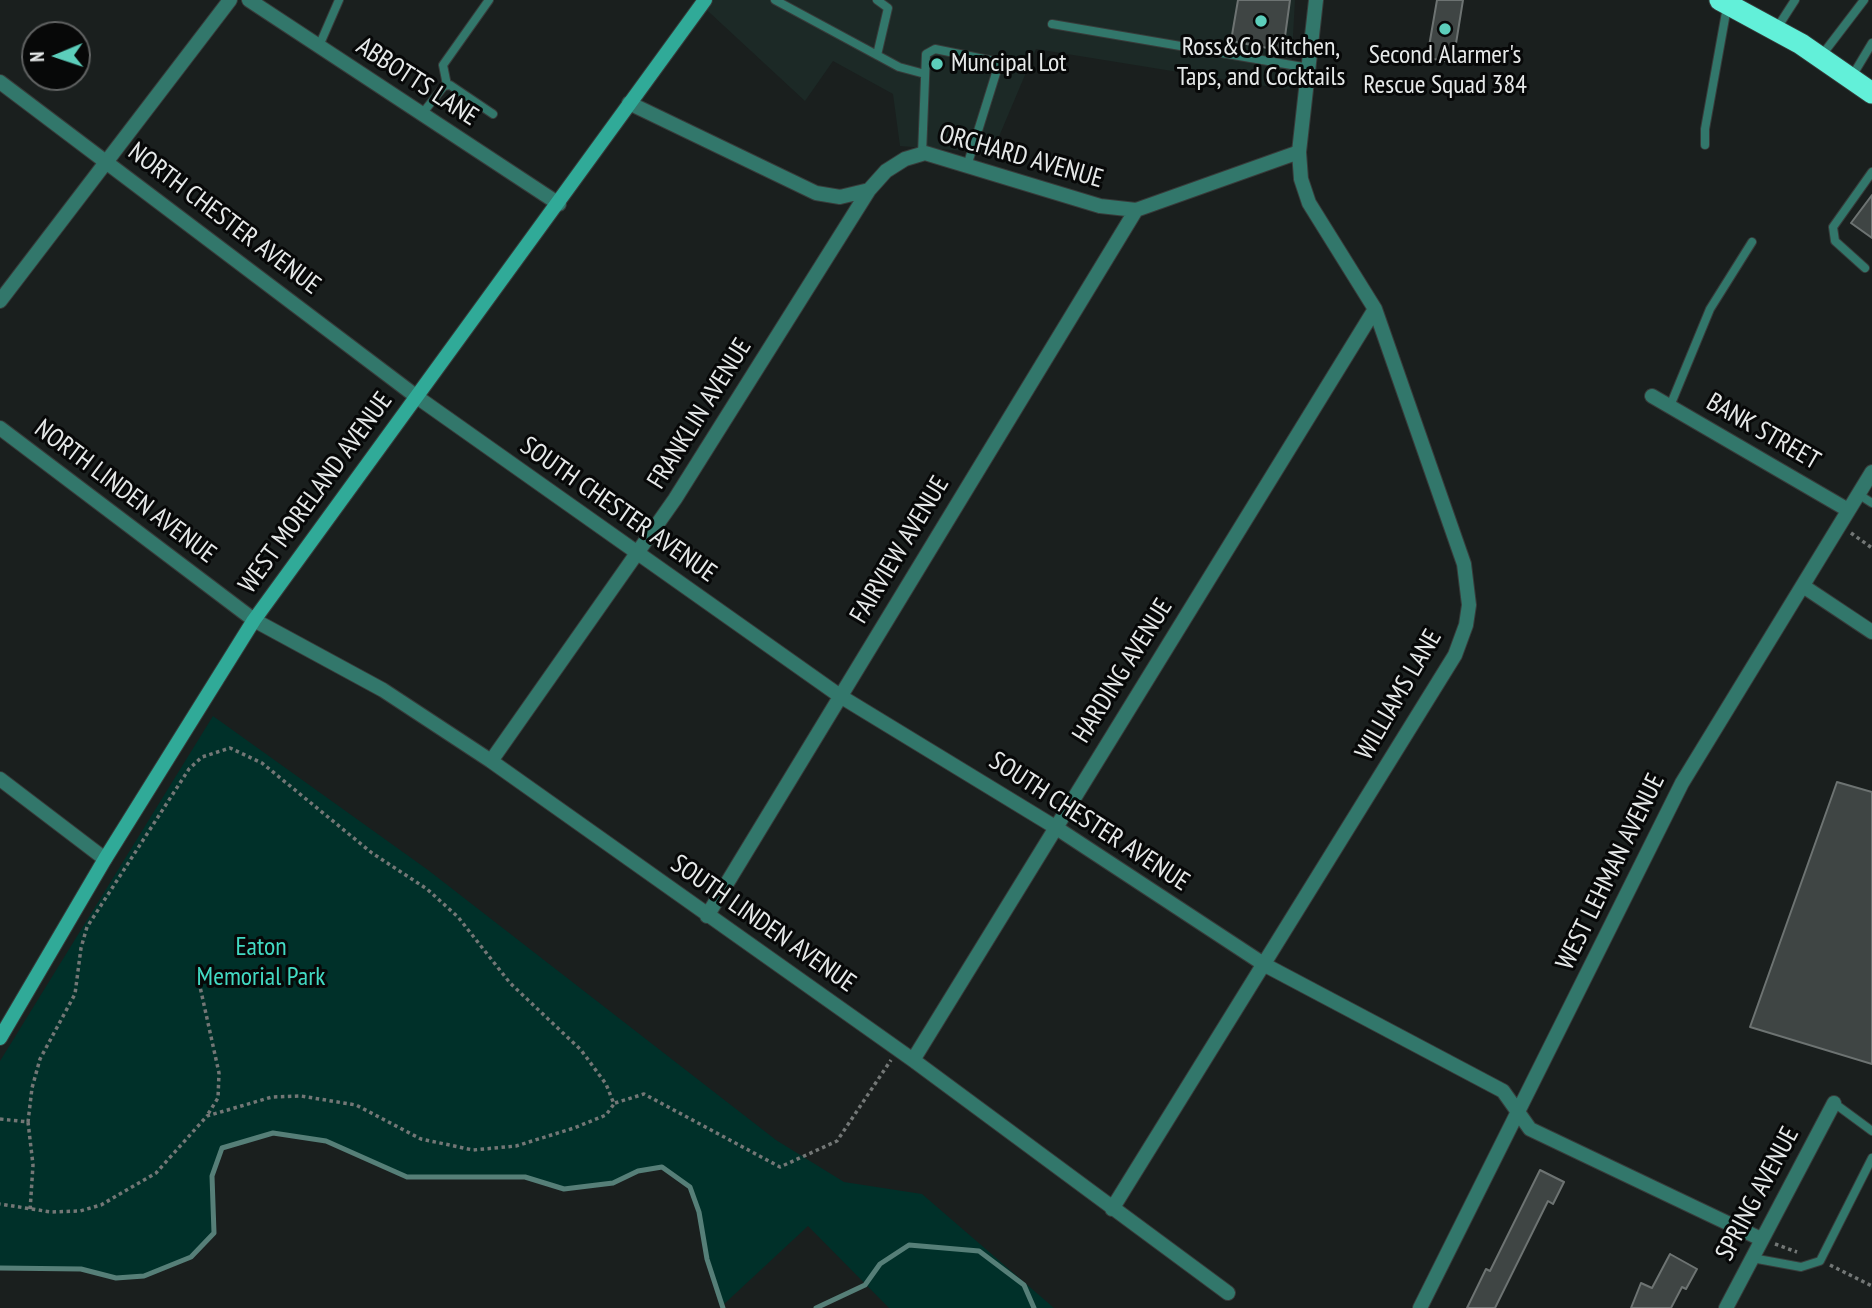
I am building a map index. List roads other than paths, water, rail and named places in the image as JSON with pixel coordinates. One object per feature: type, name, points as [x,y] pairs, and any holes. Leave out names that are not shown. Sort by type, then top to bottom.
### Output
[{"type":"highway","points":[[1723,2],[1776,31],[1872,93]]},
{"type":"street","points":[[0,301],[230,0]]},
{"type":"street","name":"ABBOTTS LANE","points":[[249,0],[269,6],[319,46],[559,204]]},
{"type":"street","name":"WEST MORELAND AVENUE","points":[[0,1038],[106,859],[254,620],[705,0]]},
{"type":"street","name":"WILLIAMS LANE","points":[[1112,1209],[1455,655],[1466,625],[1469,605],[1464,564],[1376,309],[1309,203],[1301,179],[1299,152],[1316,0]]},
{"type":"street","name":"NORTH CHESTER AVENUE","points":[[0,82],[107,160],[417,397]]},
{"type":"street","points":[[629,103],[816,193],[840,197],[869,190]]},
{"type":"street","name":"ORCHARD AVENUE","points":[[869,190],[886,171],[905,159],[922,154],[1100,206],[1136,210],[1299,152]]},
{"type":"street","name":"FRANKLIN AVENUE","points":[[491,761],[637,555],[869,190]]},
{"type":"street","name":"FAIRVIEW AVENUE","points":[[707,916],[1136,210]]},
{"type":"street","name":"HARDING AVENUE","points":[[913,1060],[1376,309]]},
{"type":"street","name":"BANK STREET","points":[[1653,396],[1848,510]]},
{"type":"street","name":"SOUTH CHESTER AVENUE","points":[[417,397],[840,696],[1055,827],[1265,965],[1503,1090],[1531,1129],[1761,1239]]},
{"type":"street","name":"NORTH LINDEN AVENUE","points":[[0,428],[254,620]]},
{"type":"street","name":"WEST LEHMAN AVENUE","points":[[1420,1308],[1519,1115],[1682,783],[1872,472]]},
{"type":"street","points":[[1803,586],[1872,632]]},
{"type":"street","name":"SOUTH LINDEN AVENUE","points":[[254,620],[383,690],[491,761],[913,1060],[1228,1293]]},
{"type":"street","points":[[0,779],[106,859]]},
{"type":"street","name":"SPRING AVENUE","points":[[1726,1308],[1834,1103]]},
{"type":"lane","points":[[319,46],[339,0]]},
{"type":"lane","points":[[489,0],[443,65],[447,86],[493,114]]},
{"type":"lane","points":[[775,0],[899,67],[925,74]]},
{"type":"lane","points":[[877,0],[888,8],[877,55]]},
{"type":"lane","points":[[1776,31],[1794,0]]},
{"type":"lane","points":[[1820,58],[1864,0]]},
{"type":"lane","points":[[1705,145],[1723,2]]},
{"type":"lane","points":[[1052,24],[1309,68]]},
{"type":"lane","points":[[1851,78],[1872,43]]},
{"type":"lane","points":[[922,154],[926,54],[929,50],[994,61],[997,70],[967,166]]},
{"type":"lane","points":[[422,114],[447,86]]},
{"type":"lane","points":[[1865,268],[1835,241],[1833,227],[1872,172]]},
{"type":"lane","points":[[1670,406],[1710,309],[1752,242]]},
{"type":"lane","points":[[1858,494],[1872,503]]},
{"type":"lane","points":[[1834,1103],[1872,1131]]},
{"type":"lane","points":[[1752,1258],[1801,1267],[1820,1261],[1872,1158]]},
{"type":"waterway","points":[[0,1268],[81,1269],[116,1278],[144,1276],[191,1257],[214,1233],[212,1176],[222,1148],[273,1133],[326,1141],[407,1177],[525,1177],[564,1189],[613,1183],[638,1171],[662,1167],[690,1187],[699,1212],[707,1259],[723,1308]]},
{"type":"waterway","points":[[816,1308],[865,1285],[880,1264],[909,1245],[979,1251],[1024,1285],[1034,1308]]},
{"type":"place","name":"Ross&Co Kitchen, Taps, and Cocktails","points":[[1261,21]]},
{"type":"place","name":"Second Alarmer's Rescue Squad 384","points":[[1445,29]]},
{"type":"place","name":"Muncipal Lot","points":[[937,64]]},
{"type":"park label","name":"Eaton Memorial Park","points":[[261,962]]}]
